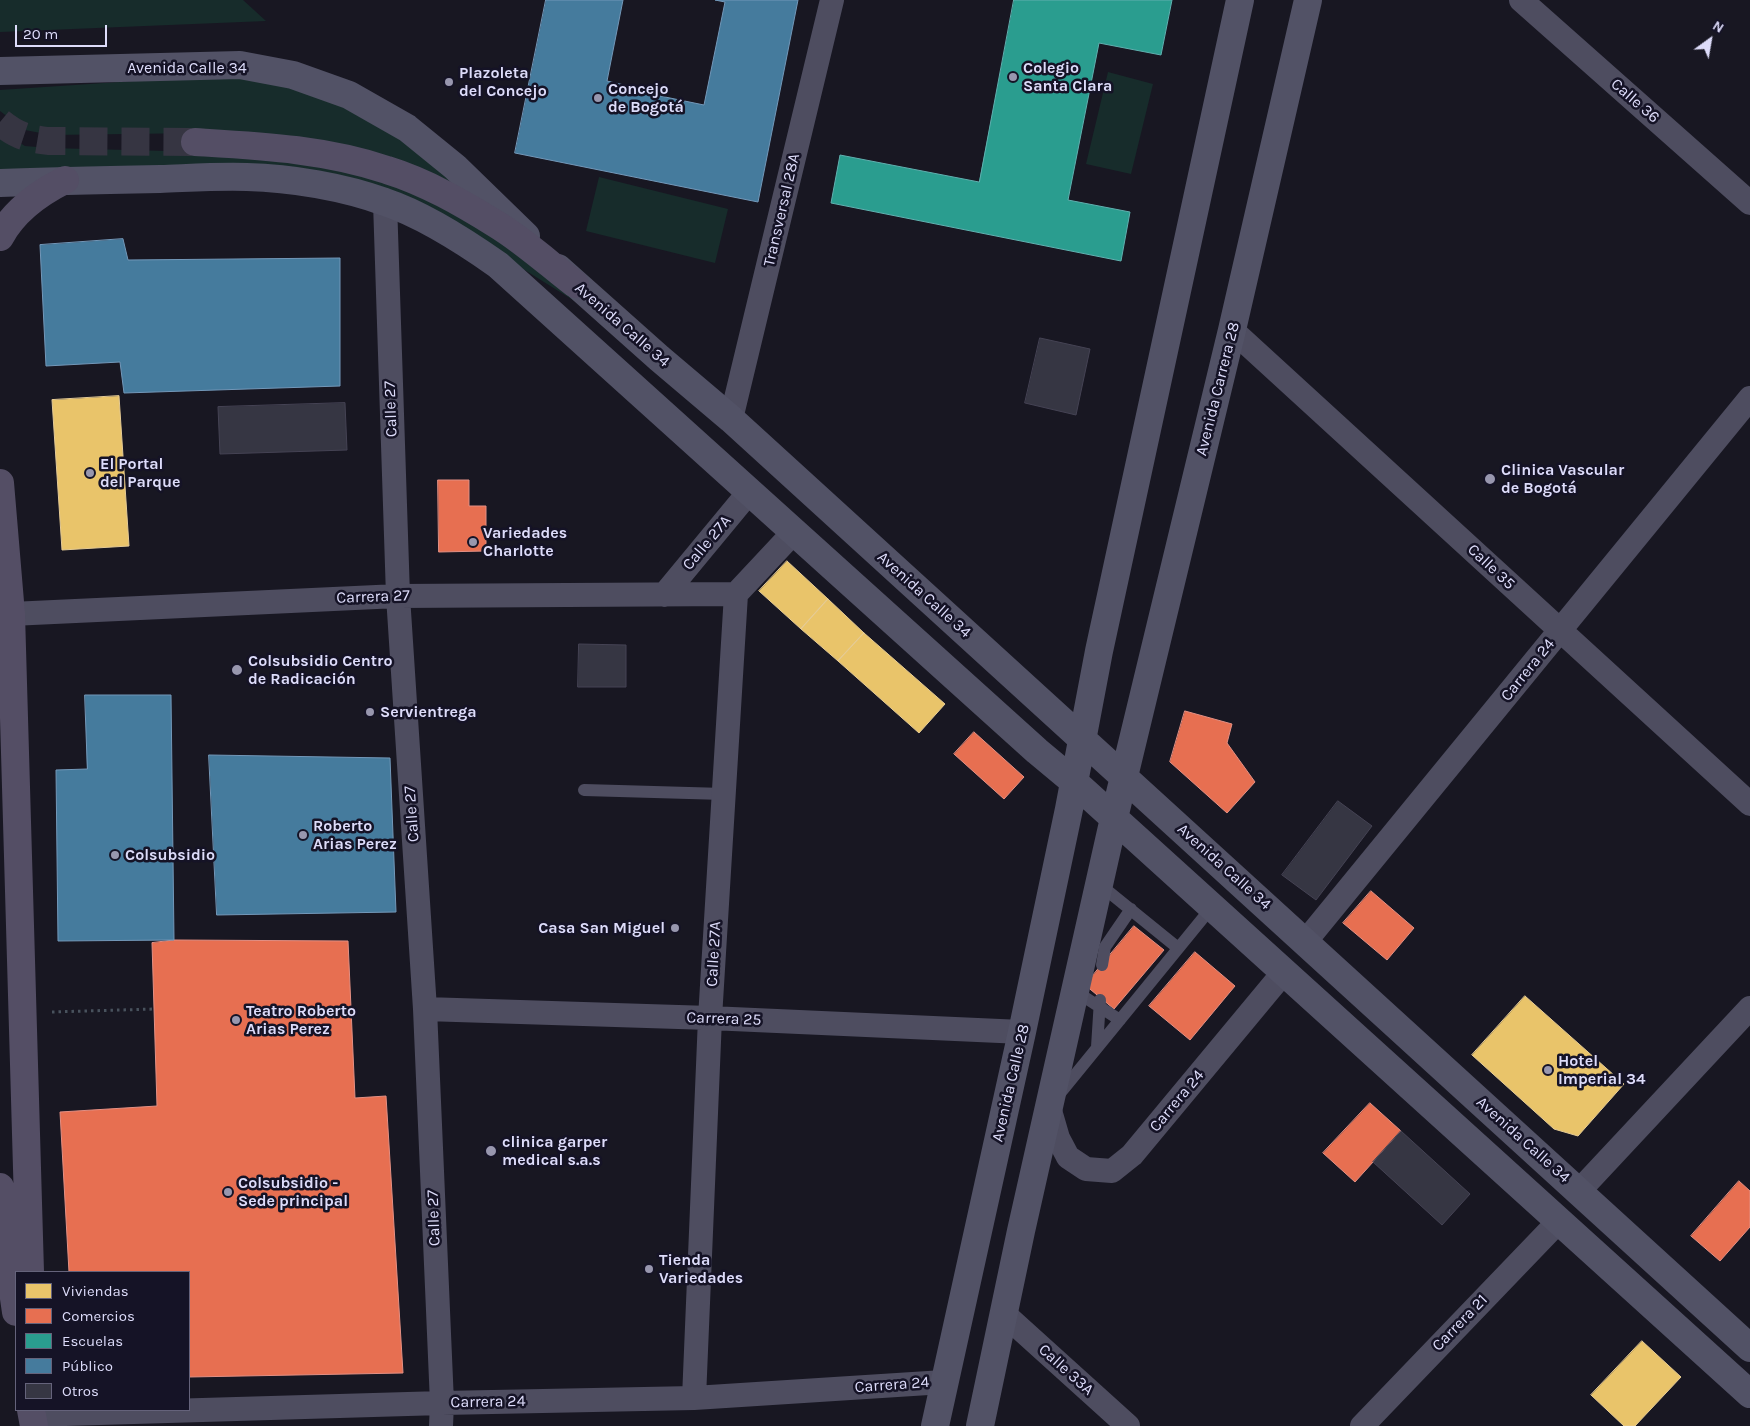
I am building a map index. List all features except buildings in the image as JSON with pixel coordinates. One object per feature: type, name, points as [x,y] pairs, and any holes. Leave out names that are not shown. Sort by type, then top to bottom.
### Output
[{"type":"main road","points":[[1082,738],[1101,641],[1240,0]]},
{"type":"main road","name":"Avenida Carrera 28","points":[[1124,777],[1232,330],[1308,0]]},
{"type":"main road","name":"Avenida Calle 34","points":[[0,71],[240,66],[293,75],[340,92],[407,128],[455,167],[575,284],[732,419],[1750,1348]]},
{"type":"main road","points":[[195,142],[290,149],[338,156],[388,170],[433,188],[498,225],[575,284]]},
{"type":"main road","points":[[0,184],[65,180],[248,177],[298,182],[341,190],[385,202],[413,214],[472,246],[498,265],[1037,751],[1074,781],[1750,1394]]},
{"type":"main road","points":[[0,237],[30,201],[65,180]]},
{"type":"main road","points":[[0,483],[11,614],[30,1271]]},
{"type":"main road","name":"Avenida Calle 28","points":[[935,1426],[1022,1032],[1082,738]]},
{"type":"main road","points":[[980,1426],[1049,1107],[1092,999],[1099,884],[1124,777]]},
{"type":"main road","points":[[0,1187],[2,1215],[15,1305]]},
{"type":"street","name":"Transversal 28A","points":[[732,419],[832,0]]},
{"type":"street","name":"Calle 36","points":[[1521,0],[1750,203]]},
{"type":"street","name":"Calle 27","points":[[385,202],[398,596],[425,1009],[441,1415]]},
{"type":"street","name":"Calle 35","points":[[1232,330],[1750,804]]},
{"type":"street","name":"Carrera 24","points":[[1305,942],[1750,398]]},
{"type":"street","name":"Calle 27A","points":[[664,595],[750,491]]},
{"type":"street","points":[[736,594],[794,532]]},
{"type":"street","name":"Calle 27A","points":[[694,1398],[710,1018],[736,594]]},
{"type":"street","name":"Carrera 27","points":[[11,614],[398,596],[736,594]]},
{"type":"street","name":"Carrera 24","points":[[1049,1107],[1058,1138],[1068,1157],[1086,1169],[1112,1171],[1132,1154],[1284,972]]},
{"type":"street","points":[[1579,1191],[1750,1008]]},
{"type":"street","name":"Carrera 25","points":[[425,1009],[710,1018],[1022,1032]]},
{"type":"street","name":"Carrera 21","points":[[1362,1426],[1559,1221]]},
{"type":"street","name":"Calle 33A","points":[[1003,1313],[1128,1426]]},
{"type":"street","name":"Carrera 24","points":[[32,1415],[441,1415],[944,1382]]},
{"type":"lane","points":[[584,790],[724,794]]},
{"type":"lane","points":[[1099,884],[1178,948]]},
{"type":"lane","points":[[1049,1107],[1212,907]]},
{"type":"lane","points":[[1102,965],[1105,947],[1131,910]]},
{"type":"lane","points":[[1092,999],[1120,1020]]},
{"type":"lane","points":[[1092,999],[1098,1048]]},
{"type":"path","points":[[48,1012],[154,1009]]},
{"type":"green space","points":[[0,0],[243,0],[266,21],[0,32]]},
{"type":"green space","points":[[1108,72],[1153,84],[1131,174],[1086,164]]},
{"type":"green space","points":[[224,75],[293,85],[347,108],[414,147],[463,192],[203,133],[51,135],[25,130],[0,111],[0,90]]},
{"type":"green space","points":[[0,131],[25,146],[246,153],[393,177],[496,230],[605,320],[422,206],[388,189],[0,172]]},
{"type":"green space","points":[[599,177],[728,209],[715,263],[586,231]]},
{"type":"tunnel","points":[[0,122],[22,136],[48,141],[195,142]]},
{"type":"place","name":"Colegio Santa Clara","points":[[1013,77]]},
{"type":"place","name":"Plazoleta del Concejo","points":[[449,82]]},
{"type":"place","name":"Concejo de Bogotá","points":[[598,98]]},
{"type":"place","name":"El Portal del Parque","points":[[90,473]]},
{"type":"place","name":"Clinica Vascular de Bogotá","points":[[1490,479]]},
{"type":"place","name":"Variedades Charlotte","points":[[473,542]]},
{"type":"place","name":"Colsubsidio Centro de Radicación","points":[[237,670]]},
{"type":"place","name":"Servientrega","points":[[370,712]]},
{"type":"place","name":"Roberto Arias Perez","points":[[303,835]]},
{"type":"place","name":"Colsubsidio","points":[[115,855]]},
{"type":"place","name":"Casa San Miguel","points":[[675,928]]},
{"type":"place","name":"Teatro Roberto Arias Perez","points":[[236,1020]]},
{"type":"place","name":"Hotel Imperial 34","points":[[1548,1070]]},
{"type":"place","name":"clinica garper medical s.a.s","points":[[491,1151]]},
{"type":"place","name":"Colsubsidio - Sede principal","points":[[228,1192]]},
{"type":"place","name":"Tienda Variedades","points":[[649,1269]]}]
